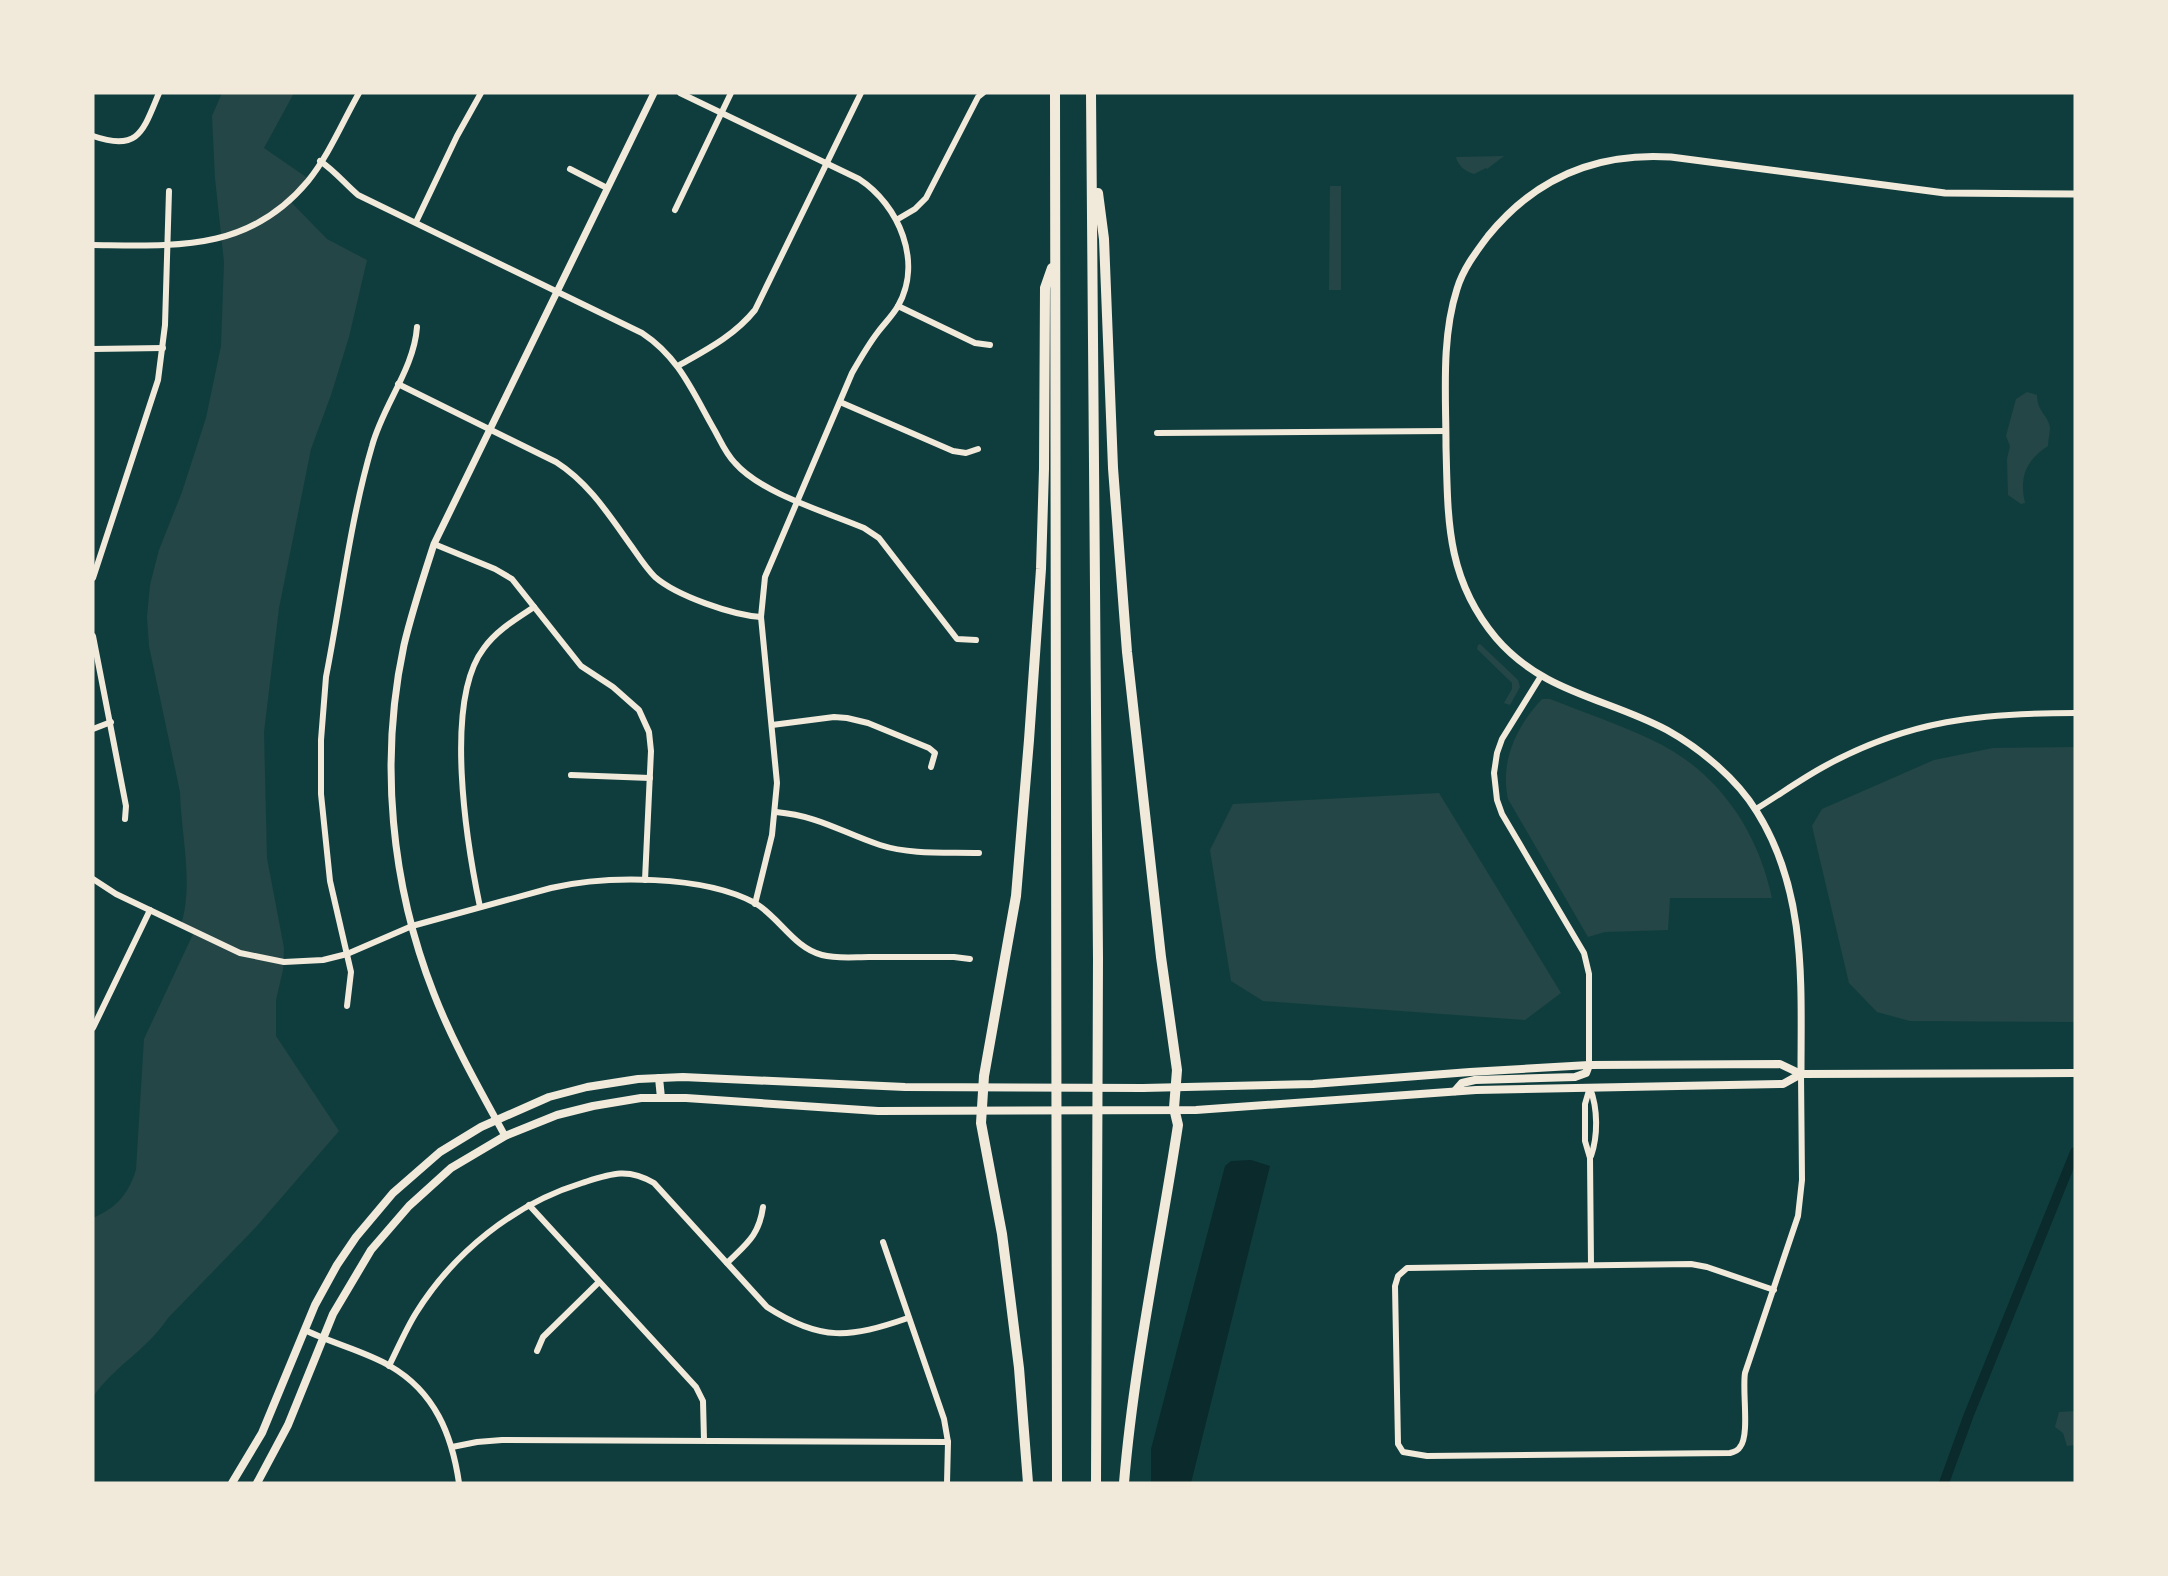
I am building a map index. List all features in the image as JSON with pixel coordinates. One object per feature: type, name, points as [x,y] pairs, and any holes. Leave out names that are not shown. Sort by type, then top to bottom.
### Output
[{"type":"highway","points":[[1055,93],[1057,1483]]},
{"type":"highway","points":[[1091,93],[1098,958],[1096,1483]]},
{"type":"highway","points":[[1091,145],[1104,239],[1113,468],[1128,664],[1161,957],[1177,1070],[1174,1108],[1178,1125],[1137,1364],[1124,1483]]},
{"type":"highway","points":[[1028,1483],[1010,1296],[1000,1221],[981,1123],[983,1088],[1017,882],[1041,569],[1045,288],[1055,259]]},
{"type":"main road","points":[[232,1483],[262,1433],[315,1305],[337,1265],[356,1237],[393,1194],[440,1152],[496,1120],[549,1097],[587,1087],[638,1079],[743,1078],[862,1086],[1175,1088],[1313,1084],[1589,1065],[1780,1064],[1801,1074],[2075,1073]]},
{"type":"main road","points":[[1455,1091],[1462,1083],[1475,1080],[1575,1077],[1586,1073],[1589,1065]]},
{"type":"main road","points":[[257,1483],[280,1440],[333,1314],[371,1250],[409,1206],[451,1168],[505,1136],[557,1115],[641,1098],[878,1111],[1196,1110],[1455,1091],[1783,1084],[1801,1074]]},
{"type":"main road","points":[[659,1078],[661,1098]]},
{"type":"main road","points":[[262,1433],[280,1440]]},
{"type":"street","points":[[93,136],[110,142],[124,142],[135,137],[146,122],[159,93]]},
{"type":"street","points":[[93,244],[186,245],[221,239],[273,215],[309,179],[359,93]]},
{"type":"street","points":[[415,222],[481,93]]},
{"type":"street","points":[[505,1136],[440,1009],[412,926],[397,856],[393,814],[394,713],[404,647],[434,544],[654,93]]},
{"type":"street","points":[[680,93],[873,189],[898,219],[904,240],[907,268],[905,287],[898,306],[852,373],[765,577],[761,617],[776,757],[776,811],[755,904]]},
{"type":"street","points":[[675,210],[732,93]]},
{"type":"street","points":[[678,366],[733,333],[755,310],[861,93]]},
{"type":"street","points":[[898,219],[915,209],[926,198],[978,97],[983,93]]},
{"type":"street","points":[[1774,1290],[1691,1264],[1415,1266],[1402,1271],[1395,1286],[1398,1444],[1403,1452],[1427,1456],[1730,1453],[1741,1447],[1745,1432],[1745,1373],[1774,1290],[1800,1205],[1800,955],[1796,910],[1784,867],[1756,810],[1716,766],[1685,741],[1656,725],[1571,692],[1541,676],[1497,638],[1466,592],[1453,554],[1448,527],[1446,431],[1449,318],[1458,285],[1473,256],[1504,216],[1537,188],[1576,170],[1615,158],[1671,157],[1945,193],[2075,194]]},
{"type":"street","points":[[320,162],[333,169],[343,183],[358,195],[642,333],[662,346],[678,366],[733,462],[746,475],[762,485],[864,528],[879,538],[957,639],[976,640]]},
{"type":"street","points":[[570,169],[607,188]]},
{"type":"street","points":[[93,578],[158,380],[163,348],[169,191]]},
{"type":"street","points":[[898,306],[975,343],[990,345]]},
{"type":"street","points":[[347,1006],[351,972],[335,912],[324,833],[320,765],[326,677],[365,472],[380,420],[416,345],[417,327]]},
{"type":"street","points":[[93,349],[163,348]]},
{"type":"street","points":[[398,384],[573,473],[597,498],[656,578],[723,610],[761,617]]},
{"type":"street","points":[[840,402],[953,451],[966,453],[978,449]]},
{"type":"street","points":[[1157,433],[1446,431]]},
{"type":"street","points":[[434,544],[495,569],[512,579],[581,666],[613,687],[639,710],[649,732],[651,751],[645,880]]},
{"type":"street","points":[[480,907],[468,851],[464,816],[462,746],[465,697],[472,669],[483,648],[499,631],[534,607]]},
{"type":"street","points":[[93,636],[126,806],[125,819]]},
{"type":"street","points":[[1541,676],[1502,739],[1494,765],[1494,781],[1502,814],[1584,953],[1589,974],[1589,1065]]},
{"type":"street","points":[[1756,810],[1825,766],[1907,731],[1936,723],[1992,714],[2075,713]]},
{"type":"street","points":[[772,724],[834,717],[868,723],[929,748],[934,753],[931,767]]},
{"type":"street","points":[[93,729],[111,722]]},
{"type":"street","points":[[571,775],[650,778]]},
{"type":"street","points":[[776,811],[816,818],[881,845],[903,850],[979,853]]},
{"type":"street","points":[[93,879],[150,911],[240,953],[261,959],[299,962],[347,954],[412,926],[573,883],[645,880],[699,887],[755,904],[801,944],[824,956],[970,959]]},
{"type":"street","points":[[93,1028],[150,911]]},
{"type":"street","points":[[1590,1087],[1595,1100],[1595,1143],[1590,1158],[1591,1265]]},
{"type":"street","points":[[390,1366],[415,1314],[444,1276],[472,1246],[497,1225],[529,1205],[563,1189],[621,1172],[638,1173],[654,1183],[767,1307],[789,1322],[816,1331],[843,1334],[869,1332],[908,1318]]},
{"type":"street","points":[[529,1205],[696,1387],[703,1401],[704,1440]]},
{"type":"street","points":[[727,1263],[755,1235],[761,1224],[763,1208]]},
{"type":"street","points":[[883,1242],[944,1419],[947,1483]]},
{"type":"street","points":[[537,1351],[543,1337],[599,1282]]},
{"type":"street","points":[[305,1330],[390,1366],[428,1397],[443,1422],[452,1447],[459,1483]]},
{"type":"street","points":[[452,1447],[502,1440],[947,1442]]},
{"type":"shaded area","points":[[222,93],[294,93],[264,148],[309,179],[290,201],[327,239],[367,260],[349,337],[311,449],[279,608],[264,732],[267,858],[284,948],[283,970],[276,1000],[276,1036],[339,1131],[256,1227],[93,1397],[93,1218],[120,1200],[136,1170],[144,1039],[194,932],[181,925],[187,876],[180,792],[149,646],[147,617],[150,585],[159,550],[182,492],[206,418],[221,346],[224,262],[212,116]]},
{"type":"shaded area","points":[[1504,156],[1487,169],[1474,174],[1462,167],[1456,157]]},
{"type":"shaded area","points":[[1330,186],[1341,186],[1341,290],[1329,290]]},
{"type":"shaded area","points":[[2027,392],[2037,395],[2050,430],[2048,446],[2034,457],[2026,470],[2023,485],[2025,503],[2021,504],[2008,495],[2007,459],[2010,446],[2006,436],[2016,399]]},
{"type":"shaded area","points":[[1480,644],[1518,680],[1520,687],[1510,705],[1504,703],[1512,689],[1512,683],[1477,649]]},
{"type":"shaded area","points":[[1542,699],[1550,699],[1650,739],[1695,767],[1714,784],[1744,825],[1756,848],[1772,898],[1670,898],[1668,930],[1605,932],[1588,937],[1508,799],[1506,771],[1512,745],[1525,721]]},
{"type":"shaded area","points":[[2075,747],[2075,1022],[1910,1021],[1877,1012],[1849,983],[1812,826],[1822,809],[1934,760],[1993,748]]},
{"type":"shaded area","points":[[1439,793],[1561,993],[1525,1020],[1263,1001],[1231,981],[1210,850],[1233,804]]},
{"type":"shaded area","points":[[1251,1160],[1270,1166],[1191,1483],[1151,1483],[1151,1449],[1225,1166],[1231,1161]]},
{"type":"shaded area","points":[[2075,1411],[2075,1445],[2067,1446],[2063,1433],[2055,1427],[2059,1412]]},
{"type":"waterway","points":[[1944,1483],[2075,1152]]}]
